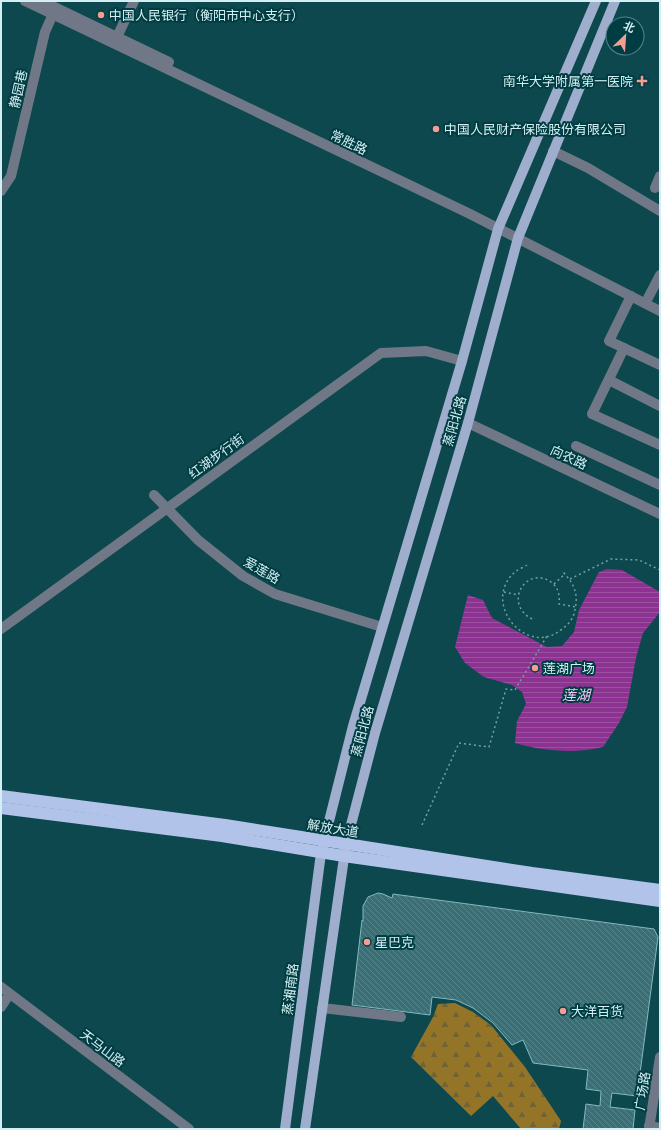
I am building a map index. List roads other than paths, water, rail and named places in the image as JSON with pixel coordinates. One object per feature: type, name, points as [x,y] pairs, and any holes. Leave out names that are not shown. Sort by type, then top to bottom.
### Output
[{"type":"highway","name":"解放大道","points":[[1,796],[224,825],[532,873],[660,890]]},
{"type":"highway","name":"解放大道","points":[[1,808],[222,836],[321,853],[660,901]]},
{"type":"main road","name":"蒸阳北路","points":[[321,853],[353,726],[462,361],[500,226],[596,1]]},
{"type":"main road","name":"蒸阳北路","points":[[344,856],[375,733],[468,423],[519,235],[615,1]]},
{"type":"main road","name":"蒸湘南路","points":[[285,1129],[321,853]]},
{"type":"main road","points":[[305,1129],[344,856]]},
{"type":"street","name":"常胜路","points":[[25,1],[519,235],[660,304]]},
{"type":"street","name":"常胜路","points":[[42,1],[500,226]]},
{"type":"street","points":[[117,37],[134,1]]},
{"type":"street","name":"静园巷","points":[[1,191],[11,176],[45,32],[53,14]]},
{"type":"street","points":[[553,151],[588,168],[660,211]]},
{"type":"street","points":[[655,188],[660,176]]},
{"type":"street","name":"常胜路","points":[[519,235],[660,311]]},
{"type":"street","points":[[648,298],[660,275]]},
{"type":"street","points":[[631,296],[609,341],[660,365]]},
{"type":"street","points":[[624,348],[592,414],[660,445]]},
{"type":"street","name":"红湖步行街","points":[[1,629],[381,353],[426,351],[462,361]]},
{"type":"street","points":[[609,380],[660,406]]},
{"type":"street","name":"向农路","points":[[468,423],[660,514]]},
{"type":"street","points":[[576,446],[660,485]]},
{"type":"street","name":"爱莲路","points":[[154,494],[198,540],[243,576],[275,594],[382,627]]},
{"type":"street","name":"天马山路","points":[[1,987],[189,1129]]},
{"type":"street","points":[[1,1007],[4,995]]},
{"type":"street","name":"天马山路","points":[[4,995],[180,1129]]},
{"type":"street","points":[[322,1008],[401,1018]]},
{"type":"street","name":"广场路","points":[[649,1128],[660,1057]]},
{"type":"street","points":[[649,1128],[660,1128]]},
{"type":"water","name":"莲湖","points":[[607,569],[622,570],[660,592],[660,612],[643,633],[636,658],[627,707],[619,723],[603,747],[559,751],[515,743],[517,721],[526,704],[522,692],[512,685],[484,677],[465,663],[455,647],[468,595],[483,600],[492,618],[547,647],[562,646],[574,632],[579,610],[599,572]]},
{"type":"place","name":"中国人民银行（衡阳市中心支行）","points":[[101,15]]},
{"type":"place","name":"南华大学附属第一医院","points":[[642,81]]},
{"type":"place","name":"中国人民财产保险股份有限公司","points":[[436,129]]},
{"type":"place","name":"莲湖广场","points":[[535,668]]},
{"type":"place","name":"星巴克","points":[[367,942]]},
{"type":"place","name":"大洋百货","points":[[563,1011]]}]
